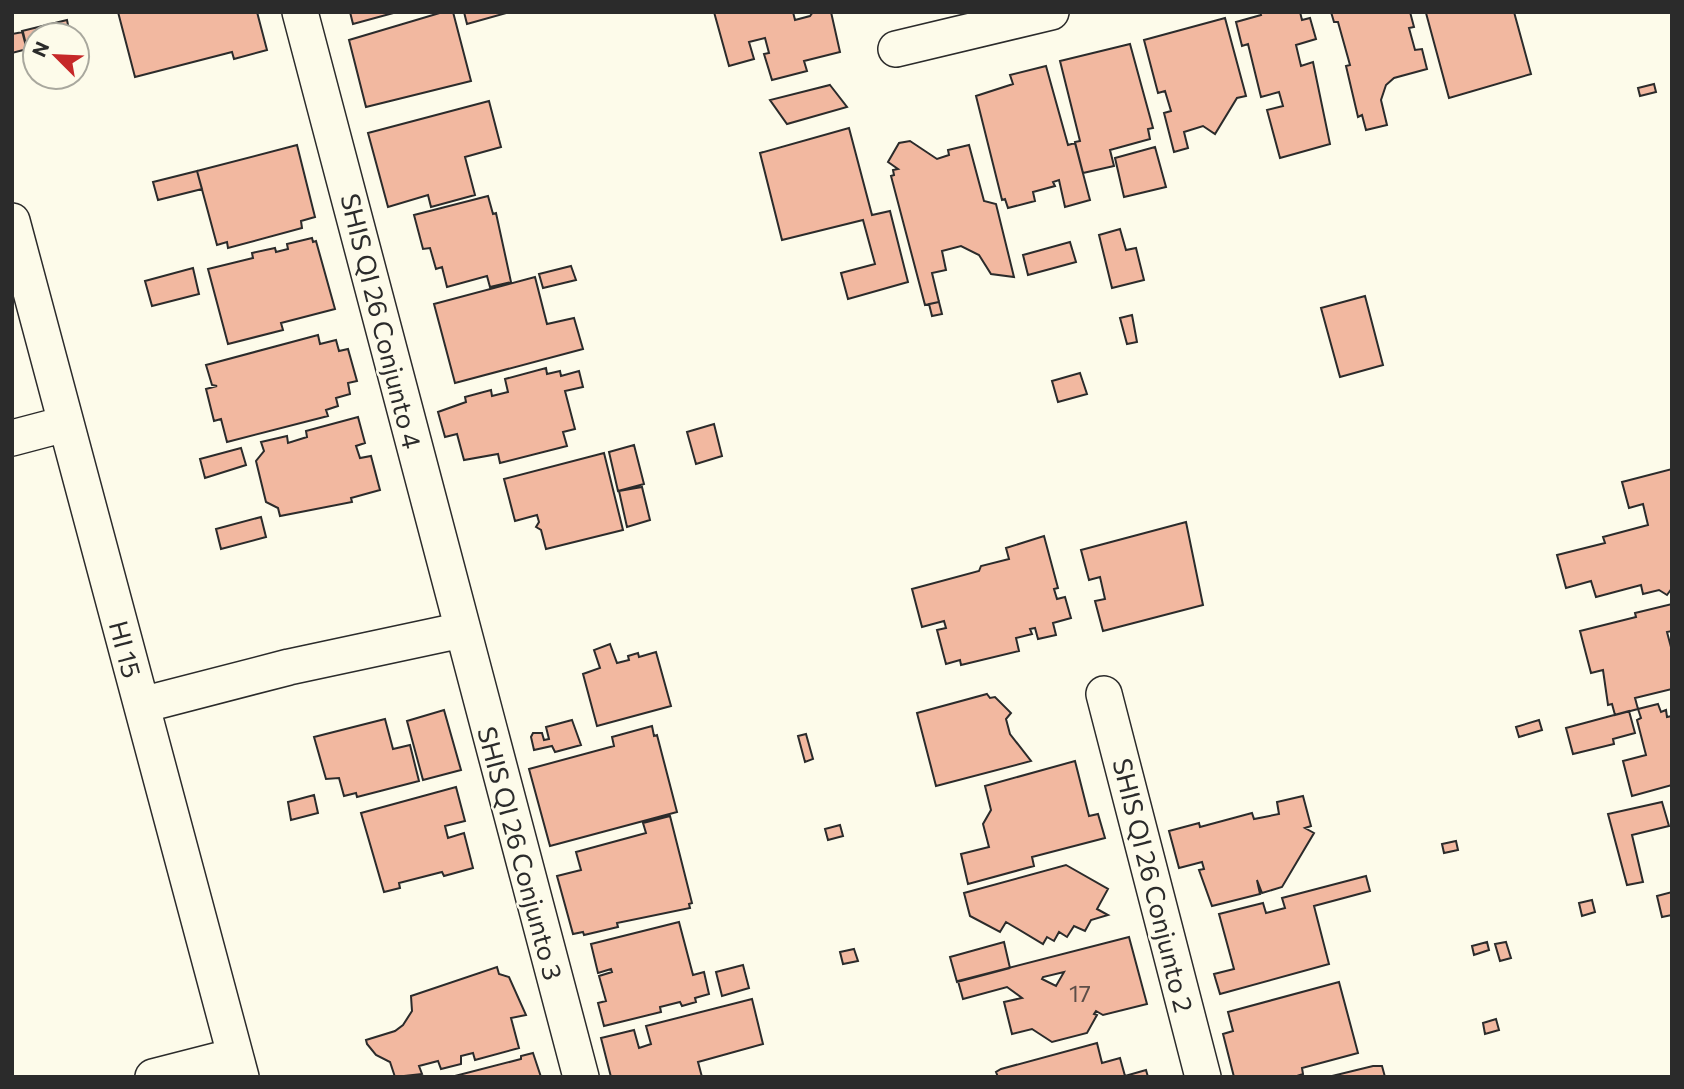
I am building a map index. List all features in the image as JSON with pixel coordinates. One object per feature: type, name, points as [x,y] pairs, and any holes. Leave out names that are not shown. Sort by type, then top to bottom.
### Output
[{"type":"street","name":"SHIS QI 26 Conjunto 4","points":[[300,12],[462,630]]},
{"type":"street","points":[[895,50],[1051,12]]},
{"type":"street","name":"HI 15","points":[[12,221],[238,1066]]},
{"type":"street","points":[[12,438],[65,425]]},
{"type":"street","points":[[142,705],[289,667],[462,630]]},
{"type":"street","name":"SHIS QI 26 Conjunto 3","points":[[462,630],[581,1077]]},
{"type":"street","name":"SHIS QI 26 Conjunto 2","points":[[1104,694],[1203,1077]]},
{"type":"street","points":[[153,1077],[238,1066]]},
{"type":"building","points":[[118,12],[257,12],[267,50],[234,59],[232,52],[135,77]]},
{"type":"building","points":[[350,12],[397,12],[353,24]]},
{"type":"building","points":[[443,12],[453,12],[471,81],[366,107],[349,40]]},
{"type":"building","points":[[464,12],[510,12],[467,24]]},
{"type":"building","points":[[714,12],[793,12],[795,20],[810,16],[813,12],[831,12],[840,52],[804,61],[807,71],[772,80],[764,54],[769,53],[765,38],[749,42],[754,59],[729,66]]},
{"type":"building","points":[[1260,12],[1300,12],[1302,20],[1310,18],[1316,39],[1296,45],[1301,66],[1313,62],[1330,144],[1280,158],[1267,110],[1283,106],[1279,92],[1261,97],[1248,44],[1242,46],[1236,22],[1261,15]]},
{"type":"building","points":[[1331,12],[1410,12],[1414,27],[1409,28],[1415,50],[1422,49],[1427,69],[1394,78],[1386,85],[1381,100],[1387,125],[1366,130],[1362,115],[1358,117],[1346,66],[1350,65],[1338,22],[1334,22]]},
{"type":"building","points":[[1514,12],[1531,74],[1449,98],[1426,13]]},
{"type":"building","points":[[1225,18],[1246,96],[1237,98],[1215,134],[1203,126],[1184,132],[1188,148],[1174,152],[1164,113],[1171,111],[1165,91],[1158,93],[1144,40]]},
{"type":"building","points":[[21,32],[21,51],[12,53],[12,34]]},
{"type":"building","points":[[1130,44],[1153,128],[1148,129],[1150,139],[1110,150],[1114,166],[1083,173],[1075,142],[1080,141],[1060,61]]},
{"type":"building","points":[[1046,66],[1068,145],[1075,143],[1090,200],[1065,207],[1059,180],[1053,182],[1055,186],[1033,192],[1035,201],[1008,208],[1005,199],[1002,200],[976,96],[1013,84],[1010,75]]},
{"type":"building","points":[[1654,84],[1656,92],[1640,96],[1638,88]]},
{"type":"building","points":[[830,85],[847,107],[787,124],[770,100]]},
{"type":"building","points":[[489,101],[501,147],[465,157],[475,195],[431,207],[428,195],[388,207],[368,133]]},
{"type":"building","points":[[849,128],[872,215],[890,211],[908,282],[848,299],[841,273],[875,264],[863,220],[782,240],[760,153]]},
{"type":"building","points":[[910,141],[937,159],[949,155],[948,150],[969,145],[984,201],[996,204],[1014,277],[991,274],[979,255],[961,246],[942,251],[946,270],[932,273],[939,302],[925,305],[891,176],[894,175],[893,170],[898,169],[888,162],[899,143]]},
{"type":"building","points":[[297,145],[315,217],[301,221],[302,228],[228,248],[227,242],[217,245],[197,171]]},
{"type":"building","points":[[1155,147],[1166,187],[1124,197],[1115,158]]},
{"type":"building","points":[[197,171],[202,189],[158,200],[153,182]]},
{"type":"building","points":[[488,196],[493,214],[496,213],[511,282],[490,287],[487,276],[447,287],[442,267],[436,269],[430,248],[423,249],[414,215]]},
{"type":"building","points":[[1120,229],[1126,250],[1136,248],[1144,280],[1112,288],[1099,235]]},
{"type":"building","points":[[312,238],[313,242],[316,241],[335,309],[281,323],[283,330],[228,344],[208,269],[253,258],[252,253],[275,248],[276,252],[288,249],[287,244]]},
{"type":"building","points":[[1070,242],[1076,262],[1028,275],[1023,255]]},
{"type":"building","points":[[571,266],[576,280],[543,288],[539,274]]},
{"type":"building","points":[[193,268],[199,294],[152,306],[145,281]]},
{"type":"building","points":[[535,277],[547,324],[574,318],[583,349],[455,383],[434,304]]},
{"type":"building","points":[[1365,296],[1383,365],[1340,377],[1321,308]]},
{"type":"building","points":[[939,302],[942,314],[932,316],[929,304]]},
{"type":"building","points":[[1132,315],[1137,342],[1127,344],[1120,318]]},
{"type":"building","points":[[318,335],[320,344],[336,340],[339,351],[348,349],[357,381],[348,383],[350,394],[336,398],[338,406],[326,410],[328,416],[227,442],[221,419],[214,421],[206,389],[217,386],[212,385],[206,365]]},
{"type":"building","points":[[546,368],[547,374],[560,371],[561,376],[579,371],[583,387],[565,391],[575,429],[563,432],[567,446],[500,463],[498,454],[464,460],[457,434],[445,437],[438,412],[466,402],[465,397],[491,390],[492,396],[508,392],[505,379]]},
{"type":"building","points":[[1080,373],[1087,394],[1058,402],[1052,381]]},
{"type":"building","points":[[358,417],[365,443],[356,446],[360,458],[371,456],[380,490],[351,498],[352,502],[280,516],[278,508],[266,502],[256,461],[264,451],[261,442],[287,436],[288,443],[307,437],[306,431]]},
{"type":"building","points":[[714,424],[722,456],[696,464],[687,432]]},
{"type":"building","points":[[634,445],[644,484],[618,491],[609,452]]},
{"type":"building","points":[[241,448],[246,465],[205,478],[200,459]]},
{"type":"building","points":[[604,453],[623,530],[546,549],[541,530],[536,527],[539,522],[537,515],[515,521],[504,479]]},
{"type":"building","points":[[1672,469],[1672,588],[1667,595],[1659,590],[1643,594],[1641,585],[1596,597],[1591,581],[1566,588],[1557,555],[1605,543],[1603,537],[1648,525],[1643,504],[1629,508],[1622,482]]},
{"type":"building","points":[[642,487],[650,520],[627,527],[619,491]]},
{"type":"building","points":[[261,517],[266,537],[221,549],[216,529]]},
{"type":"building","points":[[1186,522],[1203,605],[1103,631],[1095,601],[1105,599],[1100,577],[1089,580],[1081,550]]},
{"type":"building","points":[[1044,536],[1058,588],[1054,589],[1057,599],[1065,597],[1071,618],[1053,623],[1056,635],[1038,639],[1035,628],[1030,629],[1032,634],[1016,638],[1019,651],[961,665],[960,660],[946,664],[937,630],[946,628],[944,621],[922,627],[912,589],[979,571],[981,566],[1009,559],[1006,548]]},
{"type":"building","points":[[1672,604],[1672,631],[1667,632],[1672,651],[1672,689],[1635,698],[1638,709],[1615,715],[1612,704],[1608,705],[1603,670],[1591,673],[1580,631],[1636,617],[1635,613]]},
{"type":"building","points":[[610,644],[617,663],[629,660],[628,656],[638,653],[639,657],[656,652],[671,706],[597,726],[583,674],[600,668],[594,650]]},
{"type":"building","points":[[987,694],[990,698],[995,697],[1011,713],[1006,719],[1010,734],[1031,761],[936,786],[917,713]]},
{"type":"building","points":[[1658,704],[1661,712],[1666,710],[1667,717],[1672,716],[1672,785],[1632,796],[1623,761],[1646,755],[1637,720],[1641,718],[1638,709]]},
{"type":"building","points":[[444,710],[461,770],[423,780],[407,721]]},
{"type":"building","points":[[1629,711],[1635,733],[1613,739],[1614,744],[1573,754],[1566,728]]},
{"type":"building","points":[[385,719],[393,749],[410,745],[419,781],[357,797],[356,793],[344,796],[339,778],[326,779],[314,737]]},
{"type":"building","points":[[572,720],[581,745],[555,752],[552,746],[534,750],[531,737],[533,733],[542,733],[544,740],[549,739],[546,727]]},
{"type":"building","points":[[1539,720],[1542,730],[1519,737],[1516,727]]},
{"type":"building","points":[[652,726],[654,736],[657,735],[677,812],[550,846],[529,769],[614,746],[612,737]]},
{"type":"building","points":[[806,734],[813,759],[805,762],[798,736]]},
{"type":"building","points":[[1075,761],[1089,816],[1098,814],[1105,838],[1032,857],[1034,866],[968,884],[961,854],[989,847],[983,824],[991,810],[985,786]]},
{"type":"building","points":[[456,787],[465,821],[445,826],[448,838],[464,833],[473,868],[444,876],[442,872],[399,883],[400,888],[384,892],[361,813]]},
{"type":"building","points":[[314,795],[318,813],[291,820],[288,802]]},
{"type":"building","points":[[1303,796],[1311,826],[1305,828],[1314,833],[1282,887],[1262,893],[1257,880],[1260,894],[1212,906],[1199,870],[1204,869],[1202,862],[1179,868],[1169,831],[1199,823],[1200,827],[1252,813],[1254,819],[1279,814],[1277,802]]},
{"type":"building","points":[[1662,802],[1669,826],[1632,835],[1643,882],[1627,885],[1608,814]]},
{"type":"building","points":[[670,816],[692,903],[689,904],[690,908],[617,923],[618,927],[584,935],[583,932],[573,934],[557,876],[581,870],[576,852],[646,833],[643,823]]},
{"type":"building","points":[[840,825],[843,836],[828,840],[825,829]]},
{"type":"building","points":[[1456,841],[1458,850],[1444,853],[1442,844]]},
{"type":"building","points":[[1066,865],[1108,889],[1097,909],[1108,915],[1091,920],[1085,931],[1074,926],[1067,937],[1059,932],[1054,941],[1047,937],[1043,944],[1006,922],[1000,932],[970,916],[964,893]]},
{"type":"building","points":[[1366,876],[1370,891],[1314,906],[1329,964],[1220,994],[1214,974],[1234,969],[1219,914],[1263,903],[1266,913],[1285,908],[1282,898]]},
{"type":"building","points":[[1672,892],[1672,915],[1662,917],[1657,896]]},
{"type":"building","points":[[1592,900],[1595,912],[1582,916],[1579,903]]},
{"type":"building","points":[[679,922],[693,975],[704,972],[709,994],[695,998],[696,1002],[682,1006],[680,1002],[660,1007],[661,1012],[604,1026],[598,1003],[606,1001],[599,976],[612,972],[611,969],[598,973],[591,944]]},
{"type":"building","points":[[1129,937],[1147,1004],[1103,1015],[1096,1011],[1094,1014],[1097,1015],[1087,1033],[1052,1042],[1032,1029],[1012,1034],[1004,1002],[1022,998],[1007,987],[963,999],[958,981]],"holes":[[[1064,972],[1056,986],[1042,979],[1043,977]]]},
{"type":"building","points":[[1004,942],[1010,968],[957,982],[950,957]]},
{"type":"building","points":[[1487,942],[1489,950],[1474,955],[1472,946]]},
{"type":"building","points":[[1506,942],[1511,958],[1500,961],[1495,944]]},
{"type":"building","points":[[854,949],[858,961],[843,964],[840,952]]},
{"type":"building","points":[[743,965],[749,988],[722,996],[716,972]]},
{"type":"building","points":[[497,967],[499,974],[509,977],[526,1015],[511,1018],[519,1048],[475,1060],[473,1053],[461,1056],[461,1064],[441,1069],[438,1061],[419,1066],[422,1074],[395,1077],[390,1062],[376,1055],[367,1044],[366,1040],[395,1031],[403,1025],[412,1011],[411,996]]},
{"type":"building","points":[[1339,982],[1358,1053],[1302,1068],[1303,1074],[1294,1077],[1234,1077],[1223,1034],[1233,1031],[1228,1012]]},
{"type":"building","points":[[752,999],[763,1044],[698,1062],[702,1077],[611,1077],[601,1038],[634,1030],[639,1048],[651,1044],[646,1026]]},
{"type":"building","points":[[1496,1019],[1499,1030],[1485,1034],[1483,1023]]},
{"type":"building","points":[[1097,1043],[1102,1063],[1120,1058],[1125,1076],[1146,1070],[1148,1077],[998,1077],[996,1072],[1001,1069]]},
{"type":"building","points":[[533,1053],[541,1077],[451,1077],[521,1059],[521,1056]]},
{"type":"building","points":[[1382,1066],[1385,1077],[1328,1077]]}]
